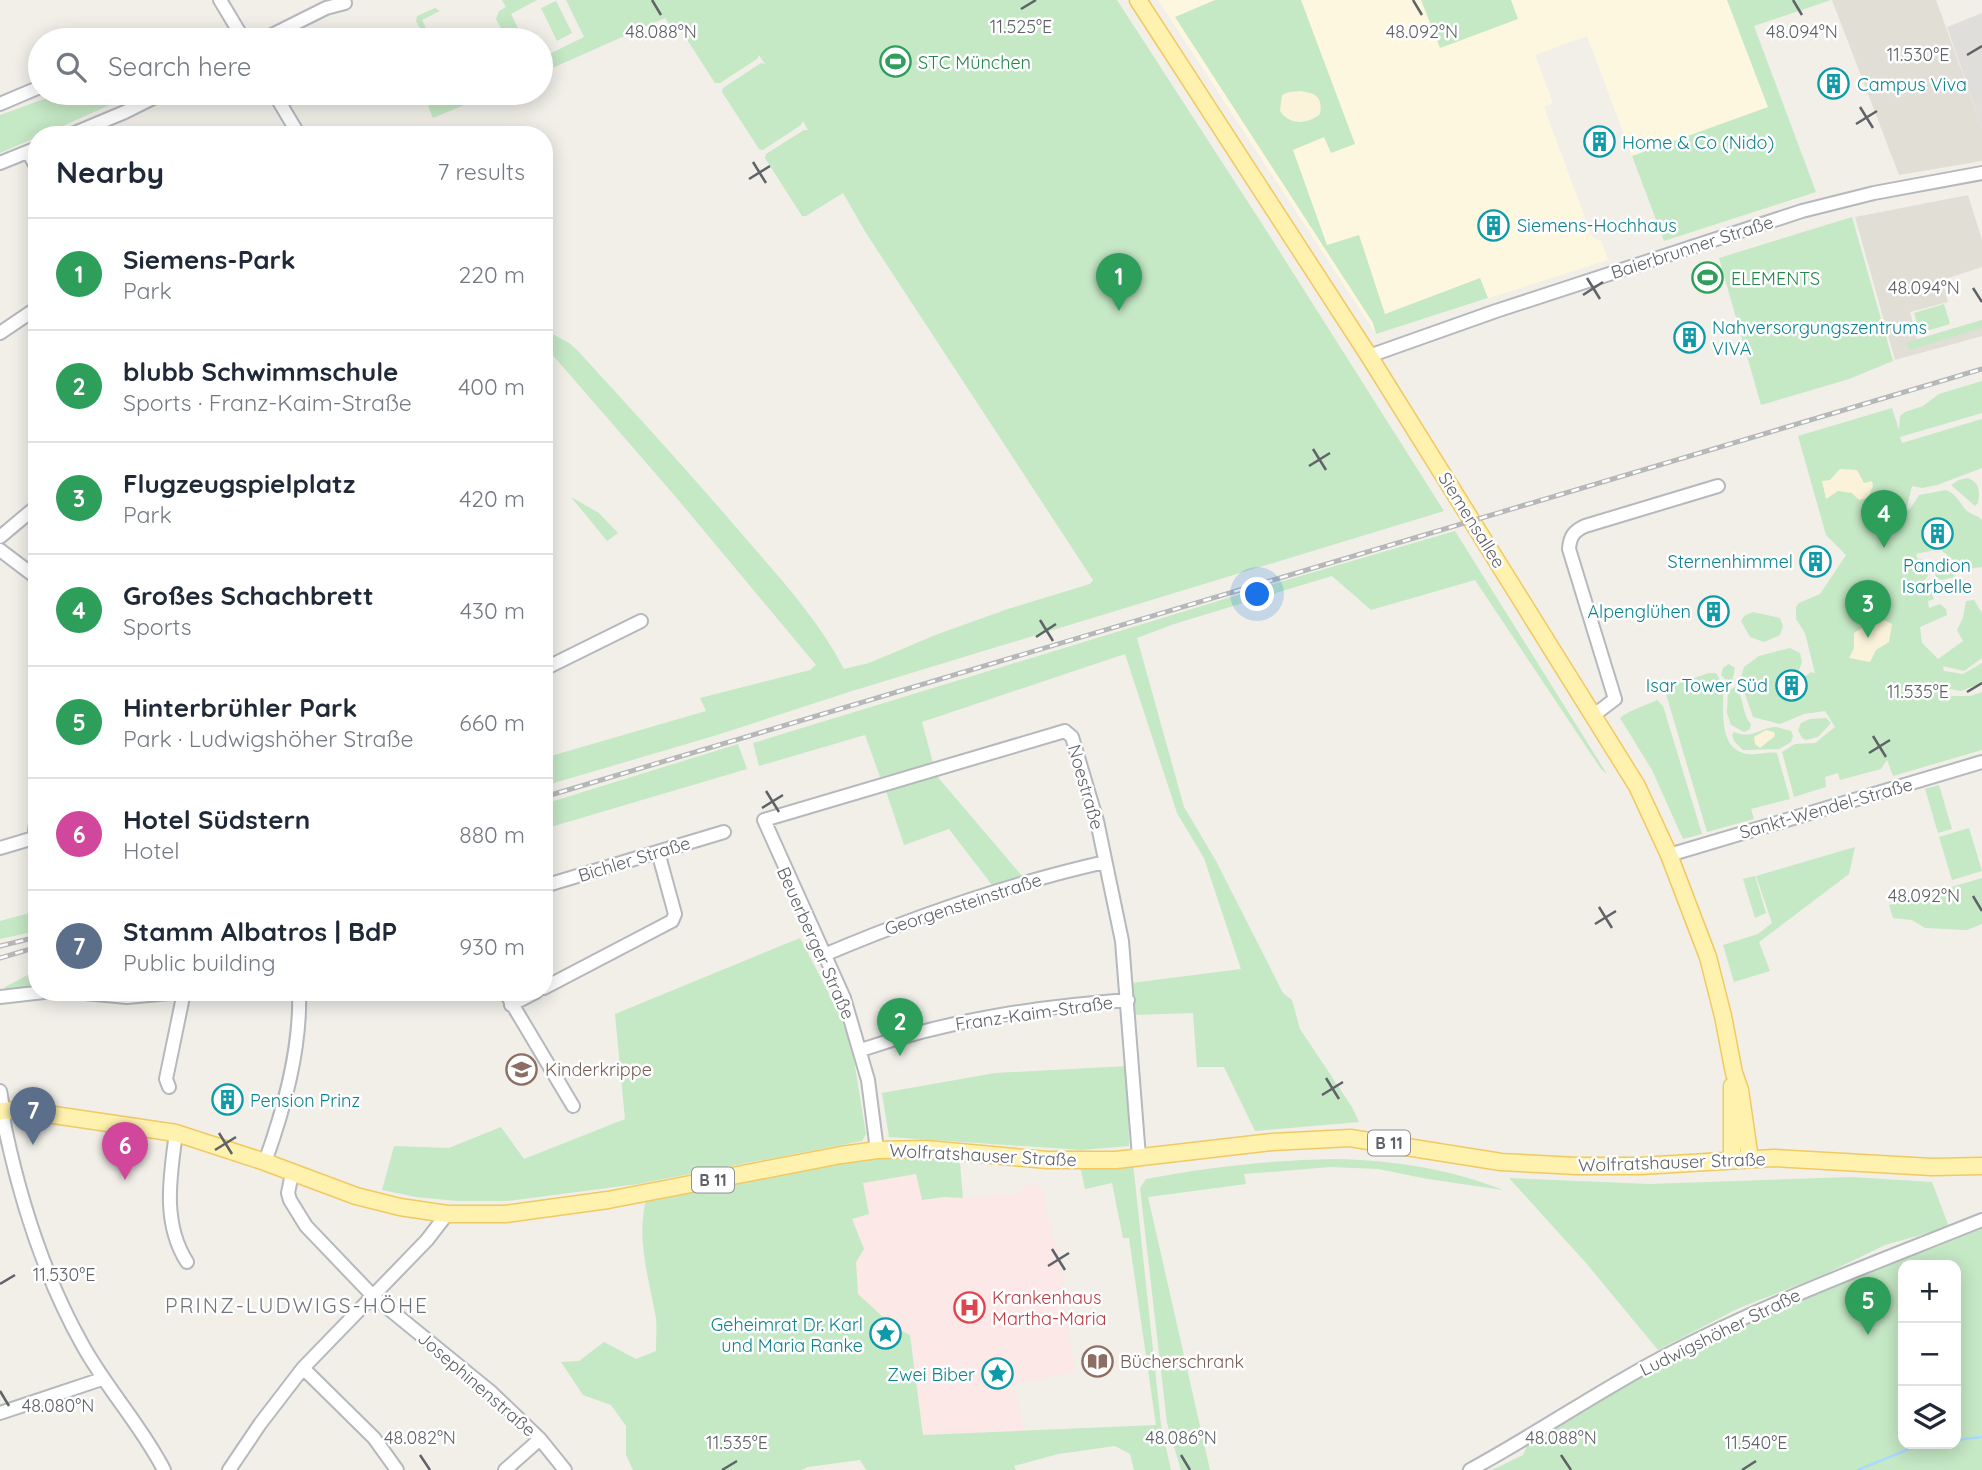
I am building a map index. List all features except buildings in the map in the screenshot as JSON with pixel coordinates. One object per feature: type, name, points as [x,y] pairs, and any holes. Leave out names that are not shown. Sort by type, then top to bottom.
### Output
[{"type":"main road","name":"Siemensallee","points":[[1138,0],[1369,356],[1637,786],[1669,855],[1710,964],[1740,1090],[1750,1158]]},
{"type":"main road","name":"Siemensallee","points":[[1732,1159],[1734,1073]]},
{"type":"main road","name":"Wolfratshauser Straße","points":[[1,1110],[20,1110],[176,1133],[356,1196],[400,1207],[447,1214],[505,1214],[608,1200],[877,1150],[926,1149],[1047,1160],[1116,1160],[1272,1142],[1350,1138],[1501,1162],[1640,1166],[1750,1158],[1932,1167],[1982,1166]]},
{"type":"street","points":[[220,0],[237,28]]},
{"type":"street","points":[[286,28],[326,8],[345,3]]},
{"type":"street","points":[[0,104],[28,92]]},
{"type":"street","points":[[105,126],[134,105]]},
{"type":"street","points":[[281,105],[294,126]]},
{"type":"street","points":[[0,163],[28,152]]},
{"type":"street","name":"Baierbrunner Straße","points":[[1369,356],[1496,311],[1802,211],[1874,192],[1982,173]]},
{"type":"street","points":[[0,333],[28,314]]},
{"type":"street","points":[[1594,715],[1615,699],[1569,549],[1569,539],[1575,530],[1585,526],[1717,486]]},
{"type":"street","points":[[0,537],[28,514]]},
{"type":"street","points":[[0,550],[28,571]]},
{"type":"street","points":[[553,665],[641,621]]},
{"type":"street","name":"Noestraße","points":[[764,820],[1065,731],[1072,737],[1097,821],[1122,941],[1139,1157]]},
{"type":"street","name":"Sankt-Wendel-Straße","points":[[1669,855],[1982,762]]},
{"type":"street","name":"Beuerberger Straße","points":[[764,820],[844,998],[868,1080],[877,1150]]},
{"type":"street","name":"Bichler Straße","points":[[553,883],[724,832]]},
{"type":"street","points":[[0,848],[28,840]]},
{"type":"street","points":[[553,983],[672,921],[675,914],[658,852]]},
{"type":"street","name":"Georgensteinstraße","points":[[824,954],[916,916],[1055,873],[1105,862]]},
{"type":"street","points":[[0,997],[28,994]]},
{"type":"street","name":"Franz-Kaim-Straße","points":[[861,1050],[950,1023],[996,1014],[1128,1000]]},
{"type":"street","points":[[169,1087],[166,1079],[181,1001]]},
{"type":"street","points":[[265,1162],[298,1037],[299,1001]]},
{"type":"street","points":[[510,1001],[573,1106]]},
{"type":"street","points":[[512,1005],[519,1001]]},
{"type":"street","points":[[0,1091],[1,1110],[25,1207],[64,1309],[102,1379],[148,1442],[164,1470]]},
{"type":"street","points":[[176,1133],[170,1172],[170,1208],[179,1249],[187,1262]]},
{"type":"street","name":"Josephinenstraße","points":[[292,1173],[288,1193],[295,1211],[306,1226],[372,1294],[466,1370],[540,1439],[565,1470]]},
{"type":"street","points":[[229,1470],[303,1368],[427,1240],[447,1214]]},
{"type":"street","name":"Ludwigshöher Straße","points":[[1470,1470],[1600,1392],[1730,1323],[1982,1220]]},
{"type":"street","points":[[303,1368],[374,1438],[397,1470]]},
{"type":"street","points":[[0,1413],[102,1379]]},
{"type":"street","points":[[505,1470],[540,1439]]},
{"type":"shaded area","points":[[1158,0],[1727,0],[1802,196],[1664,241],[1587,36],[1535,55],[1553,103],[1544,107],[1592,237],[1601,241],[1608,260],[1376,334]]},
{"type":"shaded area","points":[[1832,0],[1936,0],[1982,127],[1982,161],[1899,175]]},
{"type":"shaded area","points":[[1982,13],[1982,127],[1947,27]]},
{"type":"shaded area","points":[[1968,195],[1982,240],[1982,267],[1942,280],[1948,302],[1910,312],[1917,339],[1982,320],[1982,336],[1895,360],[1855,217]]},
{"type":"shaded area","name":"Krankenhaus Martha-Maria","points":[[916,1174],[922,1200],[1019,1194],[1025,1186],[1041,1185],[1057,1245],[1067,1300],[1066,1317],[1075,1372],[1013,1385],[1024,1431],[923,1435],[910,1335],[894,1327],[858,1294],[852,1219],[869,1214],[862,1183]]},
{"type":"green space","points":[[502,0],[537,0],[511,14],[518,28],[501,28],[496,19],[499,11],[506,7]]},
{"type":"green space","points":[[566,0],[1117,0],[1444,511],[553,783],[553,755],[706,711],[700,698],[810,670],[816,665],[553,355],[553,334],[578,351],[769,565],[797,598],[844,669],[869,663],[938,634],[1090,584],[1093,580],[866,233],[843,193],[802,216],[765,158],[766,154],[808,130],[803,121],[763,150],[759,149],[722,92],[723,88],[761,63],[765,64],[759,55],[720,83],[715,83],[677,24],[671,27],[665,18],[553,68],[553,52],[584,37]]},
{"type":"green space","points":[[1215,0],[1301,0],[1355,144],[1331,153],[1324,137],[1293,150],[1327,245],[1359,235],[1385,314],[1480,278],[1488,298],[1376,334],[1373,323],[1175,17]]},
{"type":"green space","points":[[1421,0],[1511,0],[1518,19],[1440,48]]},
{"type":"green space","points":[[1727,0],[1831,0],[1754,26],[1816,192],[1664,241],[1632,156],[1768,107]]},
{"type":"green space","points":[[556,1],[572,33],[557,41],[541,8]]},
{"type":"green space","points":[[435,8],[440,11],[422,20],[426,28],[420,28],[417,16]]},
{"type":"green space","points":[[28,105],[110,105],[63,126],[28,126],[28,141],[0,153],[0,115]]},
{"type":"green space","points":[[431,105],[464,105],[433,118],[428,106]]},
{"type":"green space","points":[[1852,217],[1893,361],[1849,379],[1761,405],[1719,258]]},
{"type":"green space","points":[[1944,304],[1950,324],[1920,333],[1914,313]]},
{"type":"green space","points":[[1982,320],[1982,328],[1909,350],[1906,343]]},
{"type":"green space","points":[[1982,381],[1982,413],[1900,437],[1902,443],[1982,419],[1982,468],[1937,485],[1922,488],[1912,486],[1906,511],[1919,495],[1946,490],[1956,497],[1967,511],[1982,520],[1982,567],[1964,569],[1940,549],[1916,554],[1917,558],[1925,560],[1929,566],[1928,576],[1923,582],[1925,589],[1930,589],[1934,599],[1928,601],[1929,608],[1940,604],[1946,609],[1947,615],[1920,627],[1922,643],[1938,659],[1963,641],[1957,630],[1963,618],[1966,601],[1974,600],[1982,613],[1982,658],[1964,671],[1943,666],[1944,671],[1963,674],[1982,663],[1982,683],[1961,691],[1945,688],[1946,696],[1970,696],[1982,692],[1982,750],[1893,776],[1887,760],[1881,769],[1840,780],[1838,773],[1825,777],[1826,787],[1794,797],[1782,752],[1795,744],[1815,743],[1835,727],[1825,711],[1804,714],[1780,724],[1753,717],[1741,677],[1744,667],[1759,656],[1790,648],[1800,653],[1802,662],[1799,670],[1804,677],[1811,672],[1815,673],[1805,633],[1796,619],[1796,607],[1820,594],[1846,555],[1826,535],[1798,436],[1892,408],[1899,430],[1900,416],[1905,412],[1923,406],[1939,394]]},
{"type":"green space","points":[[1968,478],[1975,482],[1978,488],[1978,503],[1975,506],[1951,485]]},
{"type":"green space","points":[[571,497],[599,513],[618,533],[607,541]]},
{"type":"green space","points":[[1455,531],[1607,774],[1601,769],[1475,580],[1371,610],[1332,576],[1174,624],[1137,638],[1184,807],[1216,861],[1283,993],[1292,1000],[1300,1029],[1352,1107],[1359,1122],[1255,1131],[1224,1067],[1197,1067],[1193,1013],[1133,1015],[1131,983],[1241,969],[1204,858],[1177,813],[1125,654],[922,722],[933,763],[880,777],[865,735],[759,766],[753,743]]},
{"type":"green space","points":[[1942,563],[1953,569],[1955,577],[1941,580],[1936,577],[1934,570]]},
{"type":"green space","points":[[1753,612],[1780,618],[1783,626],[1780,635],[1764,642],[1750,637],[1741,621],[1744,616]]},
{"type":"green space","points":[[1729,664],[1735,668],[1732,682],[1728,682],[1721,675],[1723,668]]},
{"type":"green space","points":[[1716,673],[1723,686],[1724,725],[1729,742],[1735,749],[1747,754],[1777,753],[1790,799],[1751,809],[1754,819],[1707,832],[1666,694],[1673,685]]},
{"type":"green space","points":[[1735,687],[1751,724],[1750,729],[1744,732],[1731,725],[1727,713],[1728,691]]},
{"type":"green space","points":[[1657,700],[1663,706],[1702,834],[1683,839],[1652,770],[1620,718]]},
{"type":"green space","points":[[1826,718],[1831,723],[1818,737],[1806,740],[1802,738],[1798,730],[1801,723],[1810,719]]},
{"type":"green space","points":[[1776,727],[1791,731],[1793,736],[1791,742],[1779,749],[1743,750],[1732,735],[1734,732],[1746,735]]},
{"type":"green space","points":[[738,744],[747,769],[553,826],[553,801]]},
{"type":"green space","points":[[936,775],[1022,876],[992,885],[949,829],[904,845],[886,791]]},
{"type":"green space","points":[[1939,785],[1952,829],[1938,833],[1925,789]]},
{"type":"green space","points":[[1969,828],[1982,871],[1952,880],[1939,837]]},
{"type":"green space","points":[[1855,847],[1849,874],[1759,942],[1770,971],[1734,982],[1723,945],[1758,934],[1772,923],[1756,876]]},
{"type":"green space","points":[[1755,876],[1766,913],[1755,918],[1743,879]]},
{"type":"green space","points":[[1982,878],[1982,924],[1967,930],[1925,928],[1912,920],[1893,918],[1889,905]]},
{"type":"green space","points":[[28,913],[28,933],[0,939],[0,921]]},
{"type":"green space","points":[[800,938],[838,1011],[852,1048],[866,1134],[862,1141],[638,1184],[508,1201],[457,1201],[382,1190],[394,1146],[449,1148],[501,1127],[524,1159],[625,1119],[615,1014]]},
{"type":"green space","points":[[28,975],[28,986],[5,987]]},
{"type":"green space","points":[[1127,1066],[1129,1146],[1081,1150],[889,1137],[882,1093],[995,1073]]},
{"type":"green space","points":[[872,1157],[954,1159],[960,1164],[963,1198],[922,1200],[916,1174],[863,1183],[869,1214],[852,1219],[864,1249],[856,1262],[858,1294],[894,1327],[910,1335],[923,1435],[1156,1425],[1129,1238],[1123,1238],[1112,1183],[1085,1189],[1080,1166],[1133,1163],[1161,1425],[1171,1470],[1134,1470],[1130,1454],[1115,1446],[1058,1454],[1014,1466],[1016,1470],[866,1470],[860,1460],[801,1470],[633,1470],[626,1455],[626,1426],[611,1405],[583,1395],[561,1362],[579,1361],[604,1342],[636,1359],[656,1351],[656,1318],[642,1229],[646,1200]]},
{"type":"green space","points":[[1335,1159],[1421,1167],[1463,1176],[1503,1190],[1378,1169],[1330,1167],[1244,1174],[1246,1184],[1148,1197],[1210,1470],[1181,1470],[1167,1423],[1140,1188],[1146,1179],[1193,1171]]},
{"type":"green space","points":[[1851,1177],[1932,1182],[1949,1227],[1885,1245],[1823,1275],[1739,1308],[1658,1350],[1586,1263],[1509,1178],[1650,1184]]},
{"type":"green space","points":[[1982,1225],[1982,1470],[1492,1470],[1523,1455],[1527,1446],[1665,1361],[1733,1327]]},
{"type":"sand","points":[[1300,91],[1317,97],[1321,108],[1320,114],[1299,122],[1289,119],[1280,111],[1282,95]]},
{"type":"sand","points":[[1840,469],[1857,470],[1864,483],[1872,481],[1873,486],[1868,498],[1859,500],[1852,493],[1838,491],[1826,499],[1822,481],[1830,480]]},
{"type":"sand","points":[[1878,617],[1892,624],[1889,642],[1876,650],[1870,662],[1849,658],[1854,648],[1854,633]]},
{"type":"sand","points":[[1766,730],[1774,732],[1775,736],[1760,748],[1755,744],[1754,737]]},
{"type":"waterway","points":[[1961,1439],[1982,1437]]},
{"type":"waterway","points":[[1858,1470],[1909,1449]]},
{"type":"railway","points":[[553,794],[1982,369]]},
{"type":"railway","points":[[0,946],[28,939]]},
{"type":"railway","points":[[0,958],[28,950]]},
{"type":"place","name":"STC München","points":[[895,62]]},
{"type":"place","name":"Campus Viva","points":[[1834,84]]},
{"type":"place","name":"Home & Co (Nido)","points":[[1599,142]]},
{"type":"place","name":"Siemens-Hochhaus","points":[[1494,225]]},
{"type":"place","name":"ELEMENTS","points":[[1708,278]]},
{"type":"place","name":"Siemens-Park","points":[[1119,311]]},
{"type":"place","name":"Nahversorgungszentrums VIVA","points":[[1689,337]]},
{"type":"place","name":"Pandion Isarbelle","points":[[1937,534]]},
{"type":"place","name":"Großes Schachbrett","points":[[1884,548]]},
{"type":"place","name":"Sternenhimmel","points":[[1816,561]]},
{"type":"place","name":"Alpenglühen","points":[[1714,611]]},
{"type":"place","name":"Flugzeugspielplatz","points":[[1868,638]]},
{"type":"place","name":"Isar Tower Süd","points":[[1791,685]]},
{"type":"place","name":"blubb Schwimmschule","points":[[900,1056]]},
{"type":"place","name":"Kinderkrippe","points":[[522,1069]]},
{"type":"place","name":"Pension Prinz","points":[[227,1100]]},
{"type":"place","name":"Stamm Albatros | BdP","points":[[33,1145]]},
{"type":"place","name":"Hotel Südstern","points":[[125,1180]]},
{"type":"place","name":"Krankenhaus Martha-Maria","points":[[969,1307]]},
{"type":"place","name":"Geheimrat Dr. Karl und Maria Ranke","points":[[886,1334]]},
{"type":"place","name":"Hinterbrühler Park","points":[[1868,1335]]},
{"type":"place","name":"Bücherschrank","points":[[1097,1361]]},
{"type":"place","name":"Zwei Biber","points":[[998,1374]]},
{"type":"district","name":"PRINZ-LUDWIGS-HÖHE","points":[[297,1305]]}]
